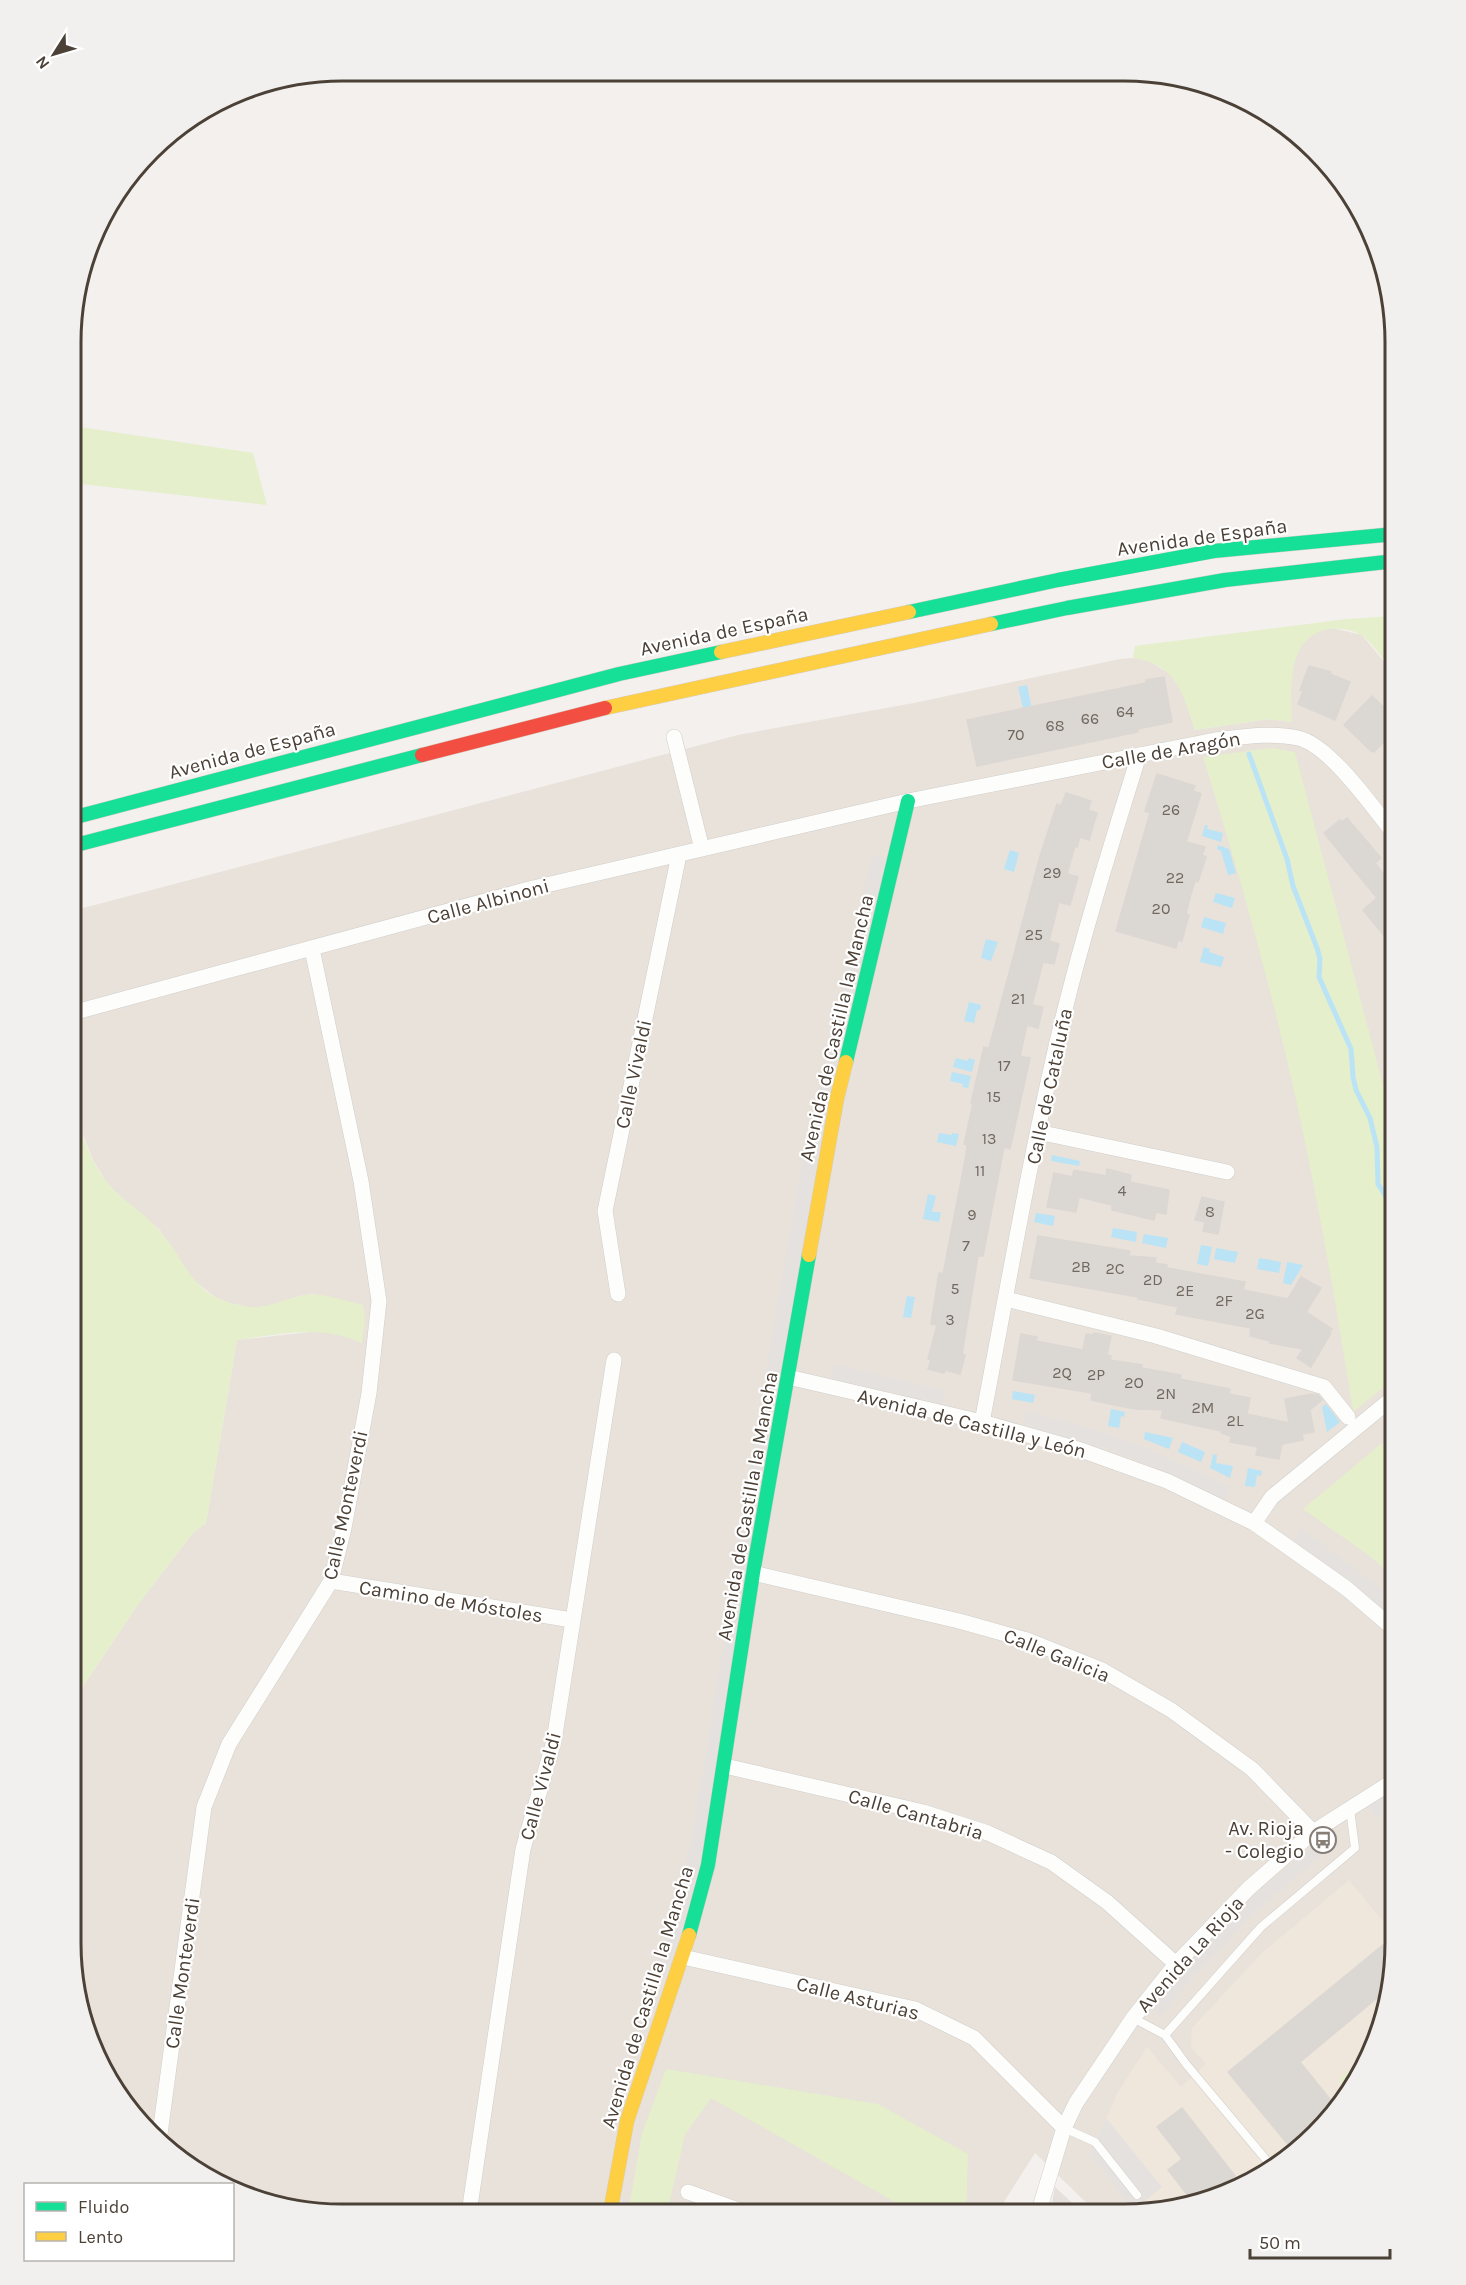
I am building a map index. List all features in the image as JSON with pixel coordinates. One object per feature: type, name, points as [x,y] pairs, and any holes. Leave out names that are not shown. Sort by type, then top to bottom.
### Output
[{"type":"main road","name":"Avenida de España","points":[[81,816],[619,674],[1058,580],[1214,551],[1385,535]]},
{"type":"main road","points":[[81,844],[623,703],[1067,608],[1225,580],[1385,562]]},
{"type":"main road","name":"Avenida de Castilla la Mancha","points":[[612,2204],[627,2121],[683,1957],[708,1865],[753,1573],[837,1098],[908,801]]},
{"type":"street","name":"Calle de Aragón","points":[[908,801],[1215,740],[1264,734],[1300,738],[1333,759],[1385,823]]},
{"type":"street","points":[[674,737],[702,849]]},
{"type":"street","name":"Calle de Cataluña","points":[[982,1422],[1038,1132],[1064,1016],[1103,870],[1139,755]]},
{"type":"street","name":"Calle Albinoni","points":[[81,1011],[529,890],[908,801]]},
{"type":"street","name":"Calle Vivaldi","points":[[618,1294],[605,1210],[679,855]]},
{"type":"street","name":"Calle Monteverdi","points":[[160,2131],[204,1807],[229,1744],[331,1581],[344,1528],[369,1393],[379,1301],[361,1181],[312,949]]},
{"type":"street","points":[[1038,1132],[1227,1172]]},
{"type":"street","points":[[1006,1299],[1156,1335],[1324,1388],[1348,1417]]},
{"type":"street","name":"Calle Vivaldi","points":[[470,2204],[523,1849],[554,1741],[614,1360]]},
{"type":"street","name":"Avenida de Castilla y León","points":[[788,1377],[982,1422],[1081,1450],[1167,1481],[1254,1523],[1346,1588],[1385,1621]]},
{"type":"street","points":[[1254,1523],[1272,1497],[1385,1404]]},
{"type":"street","name":"Calle Galicia","points":[[753,1573],[959,1621],[1027,1640],[1102,1670],[1171,1710],[1252,1769],[1313,1832]]},
{"type":"street","name":"Camino de Móstoles","points":[[331,1581],[572,1620]]},
{"type":"street","name":"Calle Cantabria","points":[[725,1766],[923,1812],[988,1833],[1051,1862],[1107,1902],[1176,1964]]},
{"type":"street","name":"Avenida La Rioja","points":[[1041,2204],[1064,2128],[1076,2103],[1133,2018],[1176,1964],[1249,1888],[1313,1832],[1385,1786]]},
{"type":"street","name":"Calle Asturias","points":[[683,1957],[915,2009],[974,2038],[1064,2128]]},
{"type":"street","points":[[688,2192],[722,2204]]},
{"type":"lane","points":[[1165,2035],[1261,1928],[1355,1848],[1350,1808]]},
{"type":"lane","points":[[1133,2018],[1165,2035],[1186,2064],[1267,2161]]},
{"type":"lane","points":[[1064,2128],[1095,2142],[1137,2195]]},
{"type":"shaded area","points":[[1332,628],[1362,635],[1385,663],[1385,1943],[1383,1977],[1371,2027],[1350,2074],[1331,2102],[1309,2128],[1283,2150],[1240,2177],[1208,2190],[1175,2199],[1124,2204],[1088,2204],[1035,2153],[1004,2204],[342,2204],[308,2202],[258,2190],[211,2169],[183,2150],[157,2128],[116,2074],[95,2027],[86,1994],[81,1943],[81,1689],[137,1606],[192,1534],[206,1523],[237,1340],[319,1331],[345,1335],[362,1343],[363,1305],[314,1294],[253,1308],[229,1303],[215,1297],[192,1279],[159,1229],[118,1196],[107,1183],[93,1160],[81,1130],[81,909],[738,735],[919,702],[1120,659],[1133,658],[1149,661],[1172,675],[1183,693],[1195,730],[1269,719],[1291,722],[1293,665],[1298,650],[1317,631]]},
{"type":"shaded area","points":[[872,855],[890,860],[705,1842],[670,1976],[658,1969],[692,1839],[729,1610],[740,1522],[803,1158]]},
{"type":"shaded area","points":[[834,1364],[945,1391],[942,1404],[830,1378]]},
{"type":"shaded area","points":[[1026,1411],[1096,1430],[1144,1447],[1231,1487],[1224,1500],[1188,1481],[1117,1452],[1023,1424]]},
{"type":"shaded area","points":[[1301,1528],[1385,1591],[1385,1611],[1351,1582],[1294,1540]]},
{"type":"shaded area","points":[[1385,1795],[1385,1812],[1375,1818],[1368,1805]]},
{"type":"shaded area","points":[[1319,1841],[1326,1851],[1254,1913],[1191,1979],[1162,2016],[1151,2007],[1245,1903]]},
{"type":"shaded area","points":[[1349,1880],[1385,1924],[1380,1994],[1371,2027],[1358,2059],[1341,2088],[1309,2128],[1255,2169],[1224,2184],[1192,2195],[1158,2202],[1129,2204],[1089,2154],[1118,2092],[1147,2047],[1181,2087],[1206,2064],[1191,2047],[1192,2028],[1263,1952]]},
{"type":"shaded area","points":[[1106,2118],[1162,2187],[1143,2203],[1129,2204],[1089,2154]]},
{"type":"shaded area","points":[[1055,2187],[1073,2204],[1052,2204]]},
{"type":"green space","points":[[81,427],[253,453],[267,505],[81,484]]},
{"type":"green space","points":[[1385,617],[1385,662],[1372,644],[1355,632],[1328,629],[1314,634],[1298,653],[1294,666],[1291,694],[1292,722],[1269,719],[1195,730],[1182,693],[1169,674],[1148,661],[1133,658],[1135,646],[1347,619]]},
{"type":"green space","points":[[1271,748],[1295,752],[1385,1092],[1385,1386],[1353,1412],[1313,1181],[1297,1104],[1254,930],[1203,757]]},
{"type":"green space","points":[[81,1131],[91,1156],[105,1180],[158,1229],[200,1286],[211,1294],[225,1301],[251,1307],[267,1306],[305,1295],[327,1296],[363,1305],[365,1318],[362,1343],[347,1337],[316,1332],[285,1333],[237,1340],[206,1523],[192,1534],[137,1606],[81,1689]]},
{"type":"green space","points":[[1382,1443],[1385,1454],[1385,1569],[1303,1509]]},
{"type":"green space","points":[[1354,2066],[1343,2084],[1339,2079]]},
{"type":"green space","points":[[666,2069],[878,2104],[968,2154],[966,2204],[898,2204],[711,2098],[685,2135],[669,2204],[630,2204],[642,2133]]},
{"type":"water","points":[[1027,685],[1032,710],[1028,707],[1023,708],[1018,687]]},
{"type":"water","points":[[1205,825],[1208,826],[1207,829],[1223,833],[1221,842],[1202,836]]},
{"type":"water","points":[[1218,845],[1229,849],[1236,873],[1228,875],[1221,851],[1217,849]]},
{"type":"water","points":[[1010,850],[1019,853],[1014,872],[1004,869]]},
{"type":"water","points":[[1216,893],[1235,898],[1232,908],[1213,902]]},
{"type":"water","points":[[1204,917],[1226,923],[1223,934],[1201,927]]},
{"type":"water","points":[[986,939],[998,942],[991,961],[981,958]]},
{"type":"water","points":[[1204,947],[1210,949],[1209,952],[1224,957],[1221,967],[1200,962]]},
{"type":"water","points":[[969,1002],[981,1005],[980,1010],[977,1010],[974,1023],[964,1021]]},
{"type":"water","points":[[956,1058],[975,1060],[972,1072],[953,1067]]},
{"type":"water","points":[[952,1072],[971,1076],[968,1088],[962,1087],[963,1084],[950,1081]]},
{"type":"water","points":[[939,1133],[959,1134],[956,1146],[937,1142]]},
{"type":"water","points":[[1052,1155],[1080,1161],[1079,1166],[1051,1161]]},
{"type":"water","points":[[928,1194],[936,1196],[932,1212],[941,1212],[939,1222],[923,1219]]},
{"type":"water","points":[[1036,1213],[1055,1216],[1053,1226],[1034,1222]]},
{"type":"water","points":[[1113,1228],[1137,1232],[1136,1242],[1111,1237]]},
{"type":"water","points":[[1144,1234],[1168,1238],[1166,1248],[1142,1243]]},
{"type":"water","points":[[1201,1245],[1212,1247],[1208,1266],[1197,1264]]},
{"type":"water","points":[[1216,1248],[1238,1252],[1235,1263],[1214,1259]]},
{"type":"water","points":[[1259,1258],[1281,1262],[1279,1273],[1257,1269]]},
{"type":"water","points":[[1287,1262],[1303,1265],[1291,1285],[1283,1283]]},
{"type":"water","points":[[907,1296],[915,1297],[911,1318],[903,1317]]},
{"type":"water","points":[[1013,1391],[1035,1395],[1033,1403],[1012,1399]]},
{"type":"water","points":[[1326,1404],[1340,1422],[1327,1432],[1322,1407]]},
{"type":"water","points":[[1111,1409],[1125,1412],[1124,1417],[1121,1416],[1119,1428],[1108,1426]]},
{"type":"water","points":[[1145,1432],[1173,1438],[1169,1449],[1144,1439]]},
{"type":"water","points":[[1182,1442],[1205,1452],[1201,1462],[1178,1452]]},
{"type":"water","points":[[1213,1454],[1217,1455],[1216,1463],[1233,1466],[1230,1478],[1210,1468]]},
{"type":"water","points":[[1248,1468],[1262,1471],[1261,1476],[1257,1475],[1255,1487],[1245,1486]]},
{"type":"building","points":[[1309,666],[1331,672],[1330,674],[1350,682],[1335,720],[1298,704],[1303,691],[1300,690]]},
{"type":"building","points":[[1164,677],[1172,722],[1138,729],[1138,732],[977,766],[967,720],[1146,683],[1146,680]]},
{"type":"building","points":[[1372,696],[1385,708],[1385,743],[1374,752],[1371,751],[1344,725]]},
{"type":"building","points":[[1157,774],[1195,786],[1193,791],[1201,794],[1186,842],[1205,847],[1202,855],[1206,857],[1198,882],[1195,881],[1190,897],[1186,914],[1189,915],[1182,941],[1178,940],[1176,948],[1116,931],[1150,813],[1145,811]]},
{"type":"building","points":[[1066,793],[1091,801],[1088,810],[1097,813],[1089,840],[1080,837],[1077,847],[1075,846],[1067,874],[1078,877],[1070,905],[1059,902],[1049,941],[1059,944],[1054,964],[1043,962],[1032,1005],[1043,1007],[1038,1028],[1027,1025],[1020,1056],[1030,1058],[1010,1149],[1004,1147],[983,1256],[978,1256],[962,1354],[965,1355],[960,1374],[945,1370],[944,1373],[928,1369],[931,1360],[928,1359],[937,1325],[931,1324],[939,1273],[943,1274],[966,1155],[967,1145],[964,1144],[973,1104],[971,1103],[984,1047],[989,1048],[1040,856],[1057,804],[1061,806]]},
{"type":"building","points":[[1347,818],[1381,858],[1375,863],[1385,876],[1385,937],[1363,910],[1377,898],[1324,833],[1340,820],[1342,822]]},
{"type":"building","points":[[1107,1169],[1131,1175],[1130,1182],[1169,1190],[1166,1214],[1156,1212],[1154,1220],[1112,1210],[1112,1205],[1079,1197],[1076,1212],[1047,1207],[1054,1173],[1072,1177],[1074,1170],[1106,1176]]},
{"type":"building","points":[[1202,1197],[1224,1202],[1218,1234],[1203,1231],[1205,1222],[1195,1220]]},
{"type":"building","points":[[1038,1236],[1130,1251],[1129,1256],[1156,1258],[1155,1263],[1167,1265],[1167,1268],[1245,1282],[1243,1290],[1288,1299],[1301,1277],[1321,1288],[1306,1312],[1332,1329],[1329,1332],[1331,1333],[1311,1367],[1297,1358],[1303,1349],[1270,1343],[1270,1341],[1250,1336],[1251,1328],[1176,1314],[1178,1307],[1138,1299],[1138,1297],[1030,1278]]},
{"type":"building","points":[[1094,1333],[1111,1336],[1107,1355],[1111,1356],[1110,1360],[1142,1365],[1142,1368],[1181,1375],[1180,1379],[1230,1389],[1229,1394],[1250,1398],[1247,1414],[1289,1423],[1285,1399],[1318,1395],[1322,1400],[1310,1410],[1314,1432],[1302,1434],[1303,1440],[1282,1444],[1279,1459],[1256,1455],[1258,1447],[1230,1442],[1231,1436],[1221,1431],[1161,1418],[1163,1410],[1119,1406],[1091,1400],[1092,1393],[1013,1380],[1021,1334],[1037,1337],[1036,1341],[1083,1350],[1086,1334],[1094,1335]]},
{"type":"building","points":[[1385,1943],[1380,1996],[1300,2062],[1332,2101],[1309,2128],[1289,2145],[1228,2072]]},
{"type":"building","points":[[1182,2108],[1235,2176],[1224,2184],[1188,2196],[1168,2170],[1182,2159],[1157,2127]]},
{"type":"waterway","points":[[1249,754],[1287,859],[1293,886],[1317,948],[1320,959],[1319,977],[1351,1049],[1356,1090],[1370,1118],[1377,1147],[1378,1184],[1385,1195]]},
{"type":"traffic: fast","points":[[909,612],[1058,580],[1214,551],[1385,535]]},
{"type":"traffic: fast","points":[[991,624],[1225,580],[1385,562]]},
{"type":"traffic: fast","points":[[81,816],[619,674],[721,652]]},
{"type":"traffic: fast","points":[[81,844],[422,755]]},
{"type":"traffic: fast","points":[[846,1062],[908,801]]},
{"type":"traffic: fast","points":[[689,1935],[708,1865],[753,1573],[809,1255]]},
{"type":"traffic: slow","points":[[721,652],[909,612]]},
{"type":"traffic: slow","points":[[605,708],[991,624]]},
{"type":"traffic: slow","points":[[809,1255],[837,1098],[846,1062]]},
{"type":"traffic: slow","points":[[612,2204],[627,2121],[689,1935]]},
{"type":"traffic: jam","points":[[422,755],[605,708]]},
{"type":"place","name":"Av. Rioja - Colegio","points":[[1323,1840]]}]
